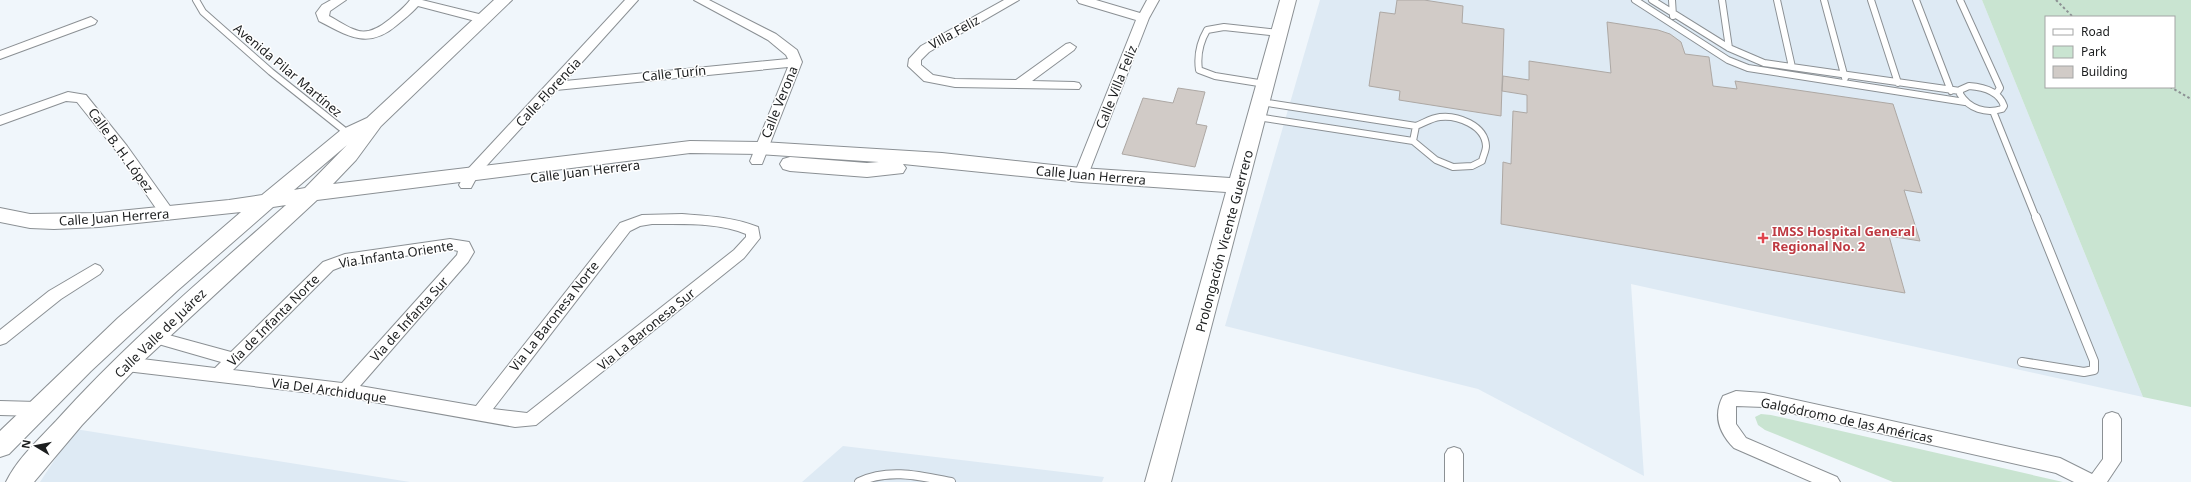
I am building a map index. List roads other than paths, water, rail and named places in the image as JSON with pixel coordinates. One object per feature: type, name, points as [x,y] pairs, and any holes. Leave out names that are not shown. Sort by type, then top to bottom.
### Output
[{"type":"street","points":[[340,0],[326,8],[322,14],[323,18],[358,36],[366,37],[382,31],[416,1],[482,19]]},
{"type":"street","points":[[355,138],[504,0]]},
{"type":"street","name":"Calle Florencia","points":[[469,179],[632,0]]},
{"type":"street","name":"Calle Verona","points":[[700,0],[772,37],[792,53],[796,62],[759,154]]},
{"type":"street","name":"Villa Feliz","points":[[1013,0],[925,48],[915,59],[914,66],[922,74],[940,81],[1074,86]]},
{"type":"street","points":[[1083,0],[1144,18]]},
{"type":"street","name":"Calle Villa Feliz","points":[[1081,175],[1144,18],[1153,0]]},
{"type":"street","name":"Prolongación Vicente Guerrero","points":[[1158,482],[1288,0]]},
{"type":"street","points":[[0,54],[91,21]]},
{"type":"street","points":[[1018,85],[1070,47]]},
{"type":"street","name":"Calle Turín","points":[[553,86],[796,62]]},
{"type":"street","name":"Calle B. H. López","points":[[0,121],[68,96],[76,97],[84,101],[122,149],[167,213]]},
{"type":"street","name":"Calle Valle de Juárez","points":[[20,482],[62,431],[126,364],[310,194],[355,138]]},
{"type":"street","name":"Calle Valle de Juárez","points":[[0,447],[94,354],[222,241],[262,207],[355,138]]},
{"type":"street","name":"Calle Juan Herrera","points":[[262,207],[310,194],[666,161],[759,154],[867,170],[942,160],[1081,175],[1239,186]]},
{"type":"street","name":"Calle Juan Herrera","points":[[0,215],[30,221],[54,222],[99,220],[229,207],[294,209],[469,179]]},
{"type":"street","name":"Via La Baronesa Norte","points":[[480,413],[619,233],[633,222],[653,219],[727,223],[747,227],[753,231]]},
{"type":"street","name":"Via La Baronesa Sur","points":[[530,420],[739,254],[753,238],[753,231]]},
{"type":"street","points":[[222,241],[250,249]]},
{"type":"street","name":"Via Infanta Oriente","points":[[328,266],[345,260],[450,244],[464,246]]},
{"type":"street","name":"Via de Infanta Sur","points":[[346,390],[463,258],[466,252],[464,246]]},
{"type":"street","name":"Via de Infanta Norte","points":[[218,375],[328,266]]},
{"type":"street","points":[[0,339],[55,295],[95,270]]},
{"type":"street","points":[[154,337],[233,359]]},
{"type":"street","name":"Via Del Archiduque","points":[[126,364],[346,390],[515,420],[530,420]]},
{"type":"street","name":"Galgódromo de las Américas","points":[[1831,482],[1740,443],[1732,436],[1728,429],[1726,406],[1729,401],[1736,398],[1764,400],[2060,466],[2091,480]]},
{"type":"street","points":[[0,408],[37,409]]},
{"type":"street","points":[[2091,480],[2112,460],[2112,418]]},
{"type":"street","points":[[1454,454],[1454,482]]},
{"type":"lane","name":"Avenida Pilar Martínez","points":[[196,0],[203,12],[271,72],[355,138]]},
{"type":"lane","points":[[1635,0],[1728,60],[1748,68],[1965,102],[1978,109],[1993,111],[2002,109],[2004,106],[2001,98],[1996,94],[1975,86],[1964,88],[1960,92],[1764,63],[1729,48],[1652,0]]},
{"type":"lane","points":[[1672,0],[1674,25]]},
{"type":"lane","points":[[1722,0],[1729,48]]},
{"type":"lane","points":[[1777,0],[1792,67]]},
{"type":"lane","points":[[1824,0],[1846,84]]},
{"type":"lane","points":[[1870,0],[1898,83]]},
{"type":"lane","points":[[1916,0],[1951,91]]},
{"type":"lane","points":[[1960,0],[2000,88],[1996,94]]},
{"type":"lane","points":[[1261,101],[1416,126],[1439,117],[1464,120],[1474,126],[1482,134],[1486,146],[1482,161],[1462,169],[1446,166],[1432,158],[1413,141],[1261,101],[1215,76],[1199,70],[1198,60],[1204,35],[1207,30],[1224,27],[1279,33]]},
{"type":"lane","points":[[1960,92],[1965,102]]},
{"type":"lane","points":[[1993,111],[2094,361],[2094,370],[2084,372],[2022,362]]},
{"type":"lane","points":[[1413,141],[1412,134],[1416,126]]},
{"type":"lane","points":[[859,482],[881,474],[894,474],[951,482]]},
{"type":"place","name":"IMSS Hospital General Regional No. 2","points":[[1763,238]]}]
